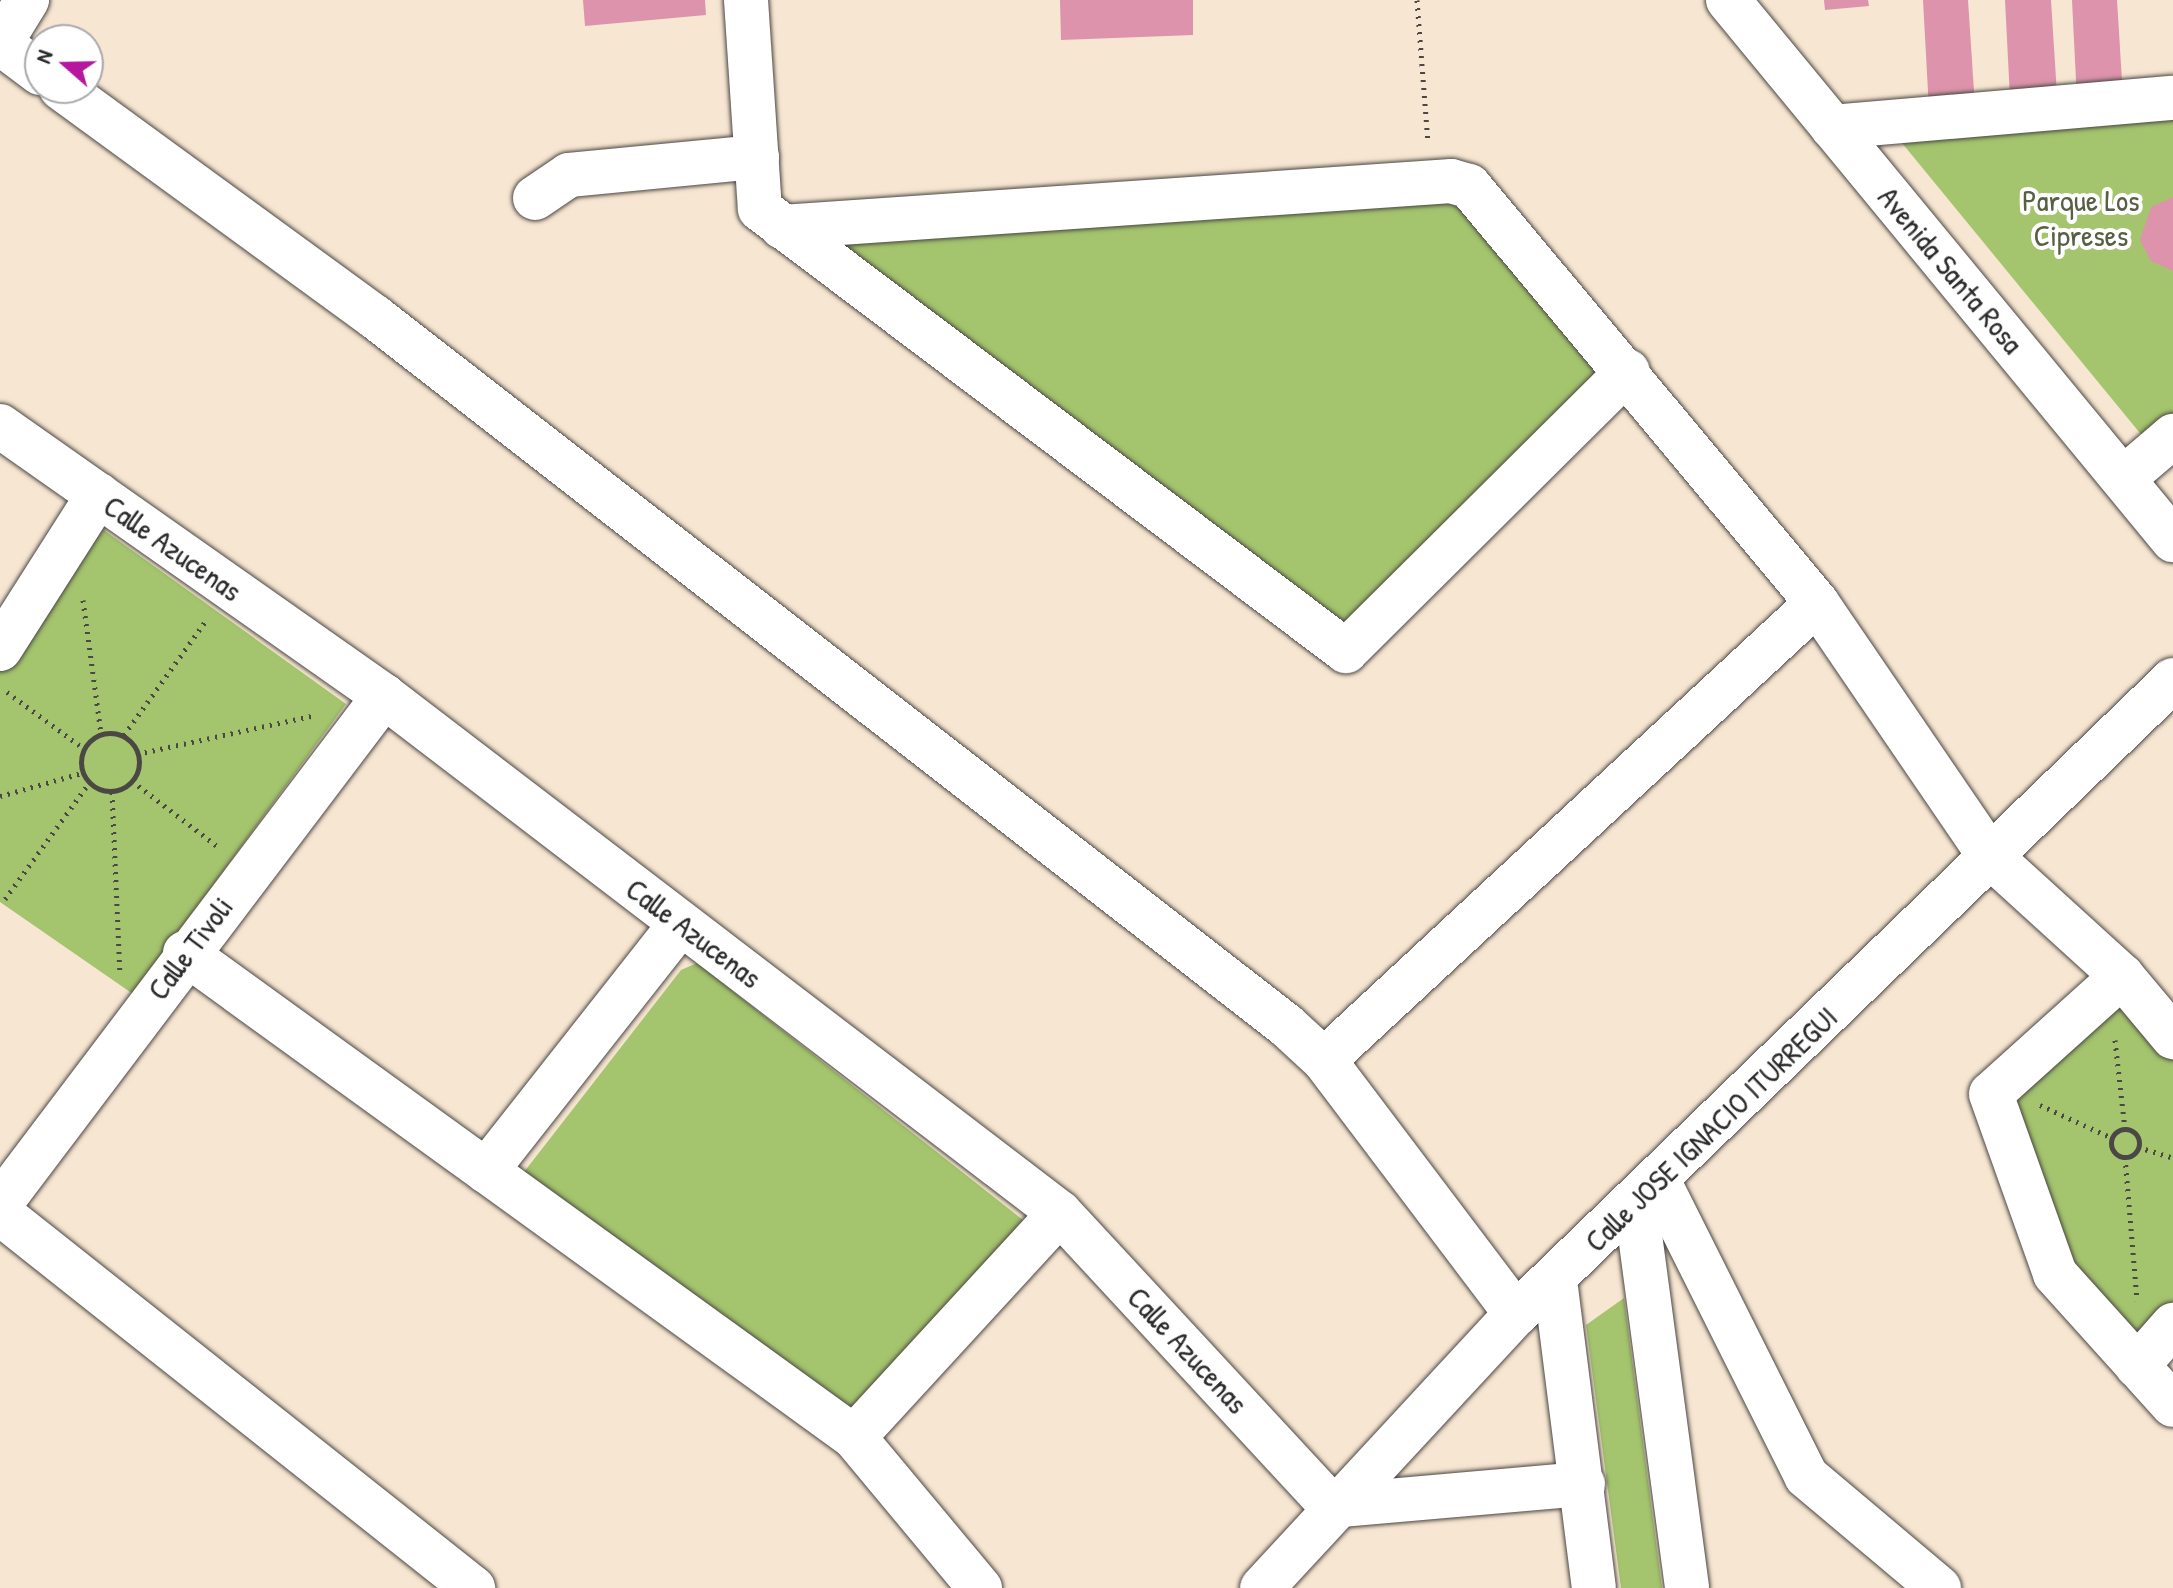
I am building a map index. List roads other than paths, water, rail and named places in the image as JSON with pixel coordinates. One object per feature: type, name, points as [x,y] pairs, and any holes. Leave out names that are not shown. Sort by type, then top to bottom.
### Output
[{"type":"street","points":[[24,61],[0,44],[27,0]]},
{"type":"street","points":[[746,0],[760,209],[1346,651],[1628,371]]},
{"type":"street","name":"Avenida Santa Rosa","points":[[1728,0],[2173,540]]},
{"type":"street","points":[[1832,127],[2173,98]]},
{"type":"street","points":[[83,104],[375,317],[1324,1060],[1516,1314]]},
{"type":"street","points":[[535,198],[569,175],[757,157]]},
{"type":"street","points":[[782,227],[1431,183],[1469,186],[1628,371],[1817,603],[1989,855],[2122,976],[2173,1037]]},
{"type":"street","name":"Calle Azucenas","points":[[0,426],[384,696],[1060,1213],[1331,1506]]},
{"type":"street","points":[[2124,478],[2173,436]]},
{"type":"street","points":[[0,649],[98,495]]},
{"type":"street","points":[[1324,1060],[1817,603]]},
{"type":"street","name":"Calle JOSE IGNACIO ITURREGUI","points":[[1262,1588],[1331,1506],[1516,1314],[1647,1194],[1989,855],[2173,680]]},
{"type":"street","name":"Calle Tivoli","points":[[0,1204],[185,953],[384,696]]},
{"type":"street","points":[[486,1171],[681,923]]},
{"type":"street","points":[[185,953],[854,1437],[980,1588]]},
{"type":"street","points":[[2122,976],[1991,1094],[2055,1274],[2173,1405]]},
{"type":"street","points":[[1647,1194],[1687,1588]]},
{"type":"street","points":[[1647,1194],[1806,1476],[1939,1588]]},
{"type":"street","points":[[0,1213],[473,1588]]},
{"type":"street","points":[[854,1437],[1060,1213]]},
{"type":"street","points":[[1555,1280],[1594,1588]]},
{"type":"street","points":[[2137,1366],[2156,1318]]},
{"type":"street","points":[[1331,1506],[1583,1484]]},
{"type":"park label","name":"Parque Los Cipreses","points":[[2081,217]]}]
